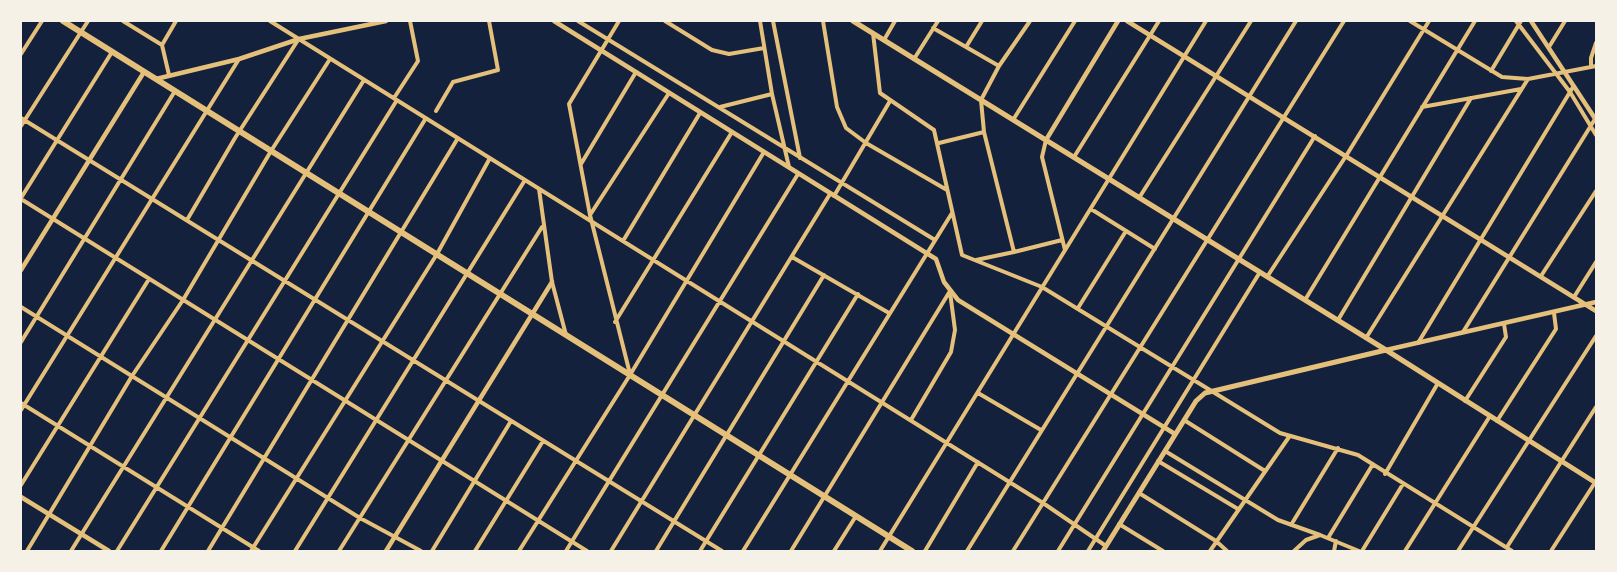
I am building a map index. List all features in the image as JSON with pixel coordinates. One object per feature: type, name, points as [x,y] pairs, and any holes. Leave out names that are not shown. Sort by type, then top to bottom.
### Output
[{"type":"main road","points":[[63,21],[912,551]]},
{"type":"main road","points":[[853,21],[1338,320],[1596,483]]},
{"type":"main road","points":[[1104,548],[1196,401],[1210,390],[1386,350]]},
{"type":"street","points":[[21,54],[42,21]]},
{"type":"street","points":[[21,126],[23,119],[88,21]]},
{"type":"street","points":[[123,21],[129,22],[162,45],[169,75]]},
{"type":"street","points":[[162,45],[176,21]]},
{"type":"street","points":[[270,21],[1043,502],[1095,538],[1104,548]]},
{"type":"street","points":[[156,79],[239,59],[299,39],[386,21]]},
{"type":"street","points":[[117,551],[340,194],[418,62],[410,21]]},
{"type":"street","points":[[436,111],[453,82],[498,70],[489,21]]},
{"type":"street","points":[[554,21],[940,263],[950,291],[955,330],[951,352],[911,420]]},
{"type":"street","points":[[578,21],[935,240]]},
{"type":"street","points":[[619,21],[569,104],[590,215],[630,375]]},
{"type":"street","points":[[665,21],[712,50],[729,54],[764,48]]},
{"type":"street","points":[[760,21],[772,94],[790,168]]},
{"type":"street","points":[[772,21],[801,159]]},
{"type":"street","points":[[823,21],[840,116],[846,128],[866,143],[948,190]]},
{"type":"street","points":[[884,40],[895,21]]},
{"type":"street","points":[[914,59],[938,21]]},
{"type":"street","points":[[966,47],[982,21]]},
{"type":"street","points":[[1014,252],[984,132],[981,100],[999,66],[1030,21]]},
{"type":"street","points":[[1013,120],[1075,21]]},
{"type":"street","points":[[1065,250],[1042,158],[1046,140],[1118,21]]},
{"type":"street","points":[[1127,21],[1596,311]]},
{"type":"street","points":[[1074,158],[1159,21]]},
{"type":"street","points":[[880,551],[1206,21]]},
{"type":"street","points":[[1139,198],[1251,21]]},
{"type":"street","points":[[967,551],[1296,21]]},
{"type":"street","points":[[1013,551],[1344,21]]},
{"type":"street","points":[[1410,21],[1502,77],[1528,79],[1593,67],[1591,58],[1596,43]]},
{"type":"street","points":[[1267,277],[1346,156],[1429,21]]},
{"type":"street","points":[[1305,300],[1475,21]]},
{"type":"street","points":[[1463,333],[1596,119],[1531,21]]},
{"type":"street","points":[[1549,46],[1566,21]]},
{"type":"street","points":[[1491,71],[1518,22],[1570,92],[1596,135]]},
{"type":"street","points":[[933,28],[999,66]]},
{"type":"street","points":[[873,33],[879,93],[930,126],[939,143],[962,255],[1042,287],[1289,437],[1358,454],[1386,474],[1512,551]]},
{"type":"street","points":[[187,220],[299,39]]},
{"type":"street","points":[[112,52],[21,199],[507,499],[587,551]]},
{"type":"street","points":[[21,411],[23,404],[239,59]]},
{"type":"street","points":[[27,551],[132,376],[183,300],[271,151],[330,59]]},
{"type":"street","points":[[21,270],[144,72]]},
{"type":"street","points":[[580,166],[636,72]]},
{"type":"street","points":[[1366,338],[1528,79]]},
{"type":"street","points":[[71,551],[364,80]]},
{"type":"street","points":[[1418,343],[1573,87]]},
{"type":"street","points":[[1422,107],[1522,89]]},
{"type":"street","points":[[21,342],[84,238],[123,181],[176,92]]},
{"type":"street","points":[[590,215],[669,93]]},
{"type":"street","points":[[719,107],[772,94]]},
{"type":"street","points":[[1338,320],[1470,99]]},
{"type":"street","points":[[611,551],[792,257],[832,195],[842,184],[890,101]]},
{"type":"street","points":[[623,241],[700,113]]},
{"type":"street","points":[[161,551],[370,213],[426,118]]},
{"type":"street","points":[[23,119],[722,551]]},
{"type":"street","points":[[615,322],[732,132]]},
{"type":"street","points":[[939,143],[984,132]]},
{"type":"street","points":[[1058,551],[1315,136]]},
{"type":"street","points":[[208,551],[458,138]]},
{"type":"street","points":[[519,551],[630,375],[764,152]]},
{"type":"street","points":[[252,549],[437,254],[490,158]]},
{"type":"street","points":[[566,551],[798,174]]},
{"type":"street","points":[[295,551],[525,180]]},
{"type":"street","points":[[539,189],[542,227],[552,282],[566,335]]},
{"type":"street","points":[[1541,276],[1596,191]]},
{"type":"street","points":[[1091,209],[1155,249]]},
{"type":"street","points":[[743,551],[952,212]]},
{"type":"street","points":[[339,551],[542,227]]},
{"type":"street","points":[[1078,308],[1126,231]]},
{"type":"street","points":[[975,260],[1063,240]]},
{"type":"street","points":[[792,257],[889,313]]},
{"type":"street","points":[[1574,297],[1596,262]]},
{"type":"street","points":[[1088,551],[1260,272]]},
{"type":"street","points":[[656,551],[824,275]]},
{"type":"street","points":[[21,486],[149,279]]},
{"type":"street","points":[[386,551],[552,282]]},
{"type":"street","points":[[950,291],[958,300],[1012,335],[1175,434]]},
{"type":"street","points":[[791,551],[950,291]]},
{"type":"street","points":[[700,551],[858,294]]},
{"type":"street","points":[[1386,350],[1596,302]]},
{"type":"street","points":[[21,307],[360,518],[421,551]]},
{"type":"street","points":[[1497,421],[1556,329],[1554,313]]},
{"type":"street","points":[[1466,400],[1506,337],[1504,324]]},
{"type":"street","points":[[1458,551],[1596,336]]},
{"type":"street","points":[[1386,474],[1438,383]]},
{"type":"street","points":[[978,393],[1041,430]]},
{"type":"street","points":[[23,404],[252,549],[259,551]]},
{"type":"street","points":[[1507,547],[1596,407]]},
{"type":"street","points":[[1405,551],[1490,416]]},
{"type":"street","points":[[1184,420],[1265,471]]},
{"type":"street","points":[[432,551],[512,421]]},
{"type":"street","points":[[1210,551],[1289,437]]},
{"type":"street","points":[[475,551],[543,441]]},
{"type":"street","points":[[1291,525],[1338,448]]},
{"type":"street","points":[[1164,451],[1244,500],[1291,525],[1361,551],[1403,484]]},
{"type":"street","points":[[1158,461],[1238,509]]},
{"type":"street","points":[[925,551],[978,462]]},
{"type":"street","points":[[1328,538],[1373,464]]},
{"type":"street","points":[[1551,551],[1596,483]]},
{"type":"street","points":[[1138,493],[1216,541],[1227,551]]},
{"type":"street","points":[[21,497],[109,551]]},
{"type":"street","points":[[834,551],[856,516]]},
{"type":"street","points":[[1119,524],[1163,551]]},
{"type":"street","points":[[1294,551],[1306,540],[1320,535]]},
{"type":"street","points":[[1334,551],[1336,541]]}]
